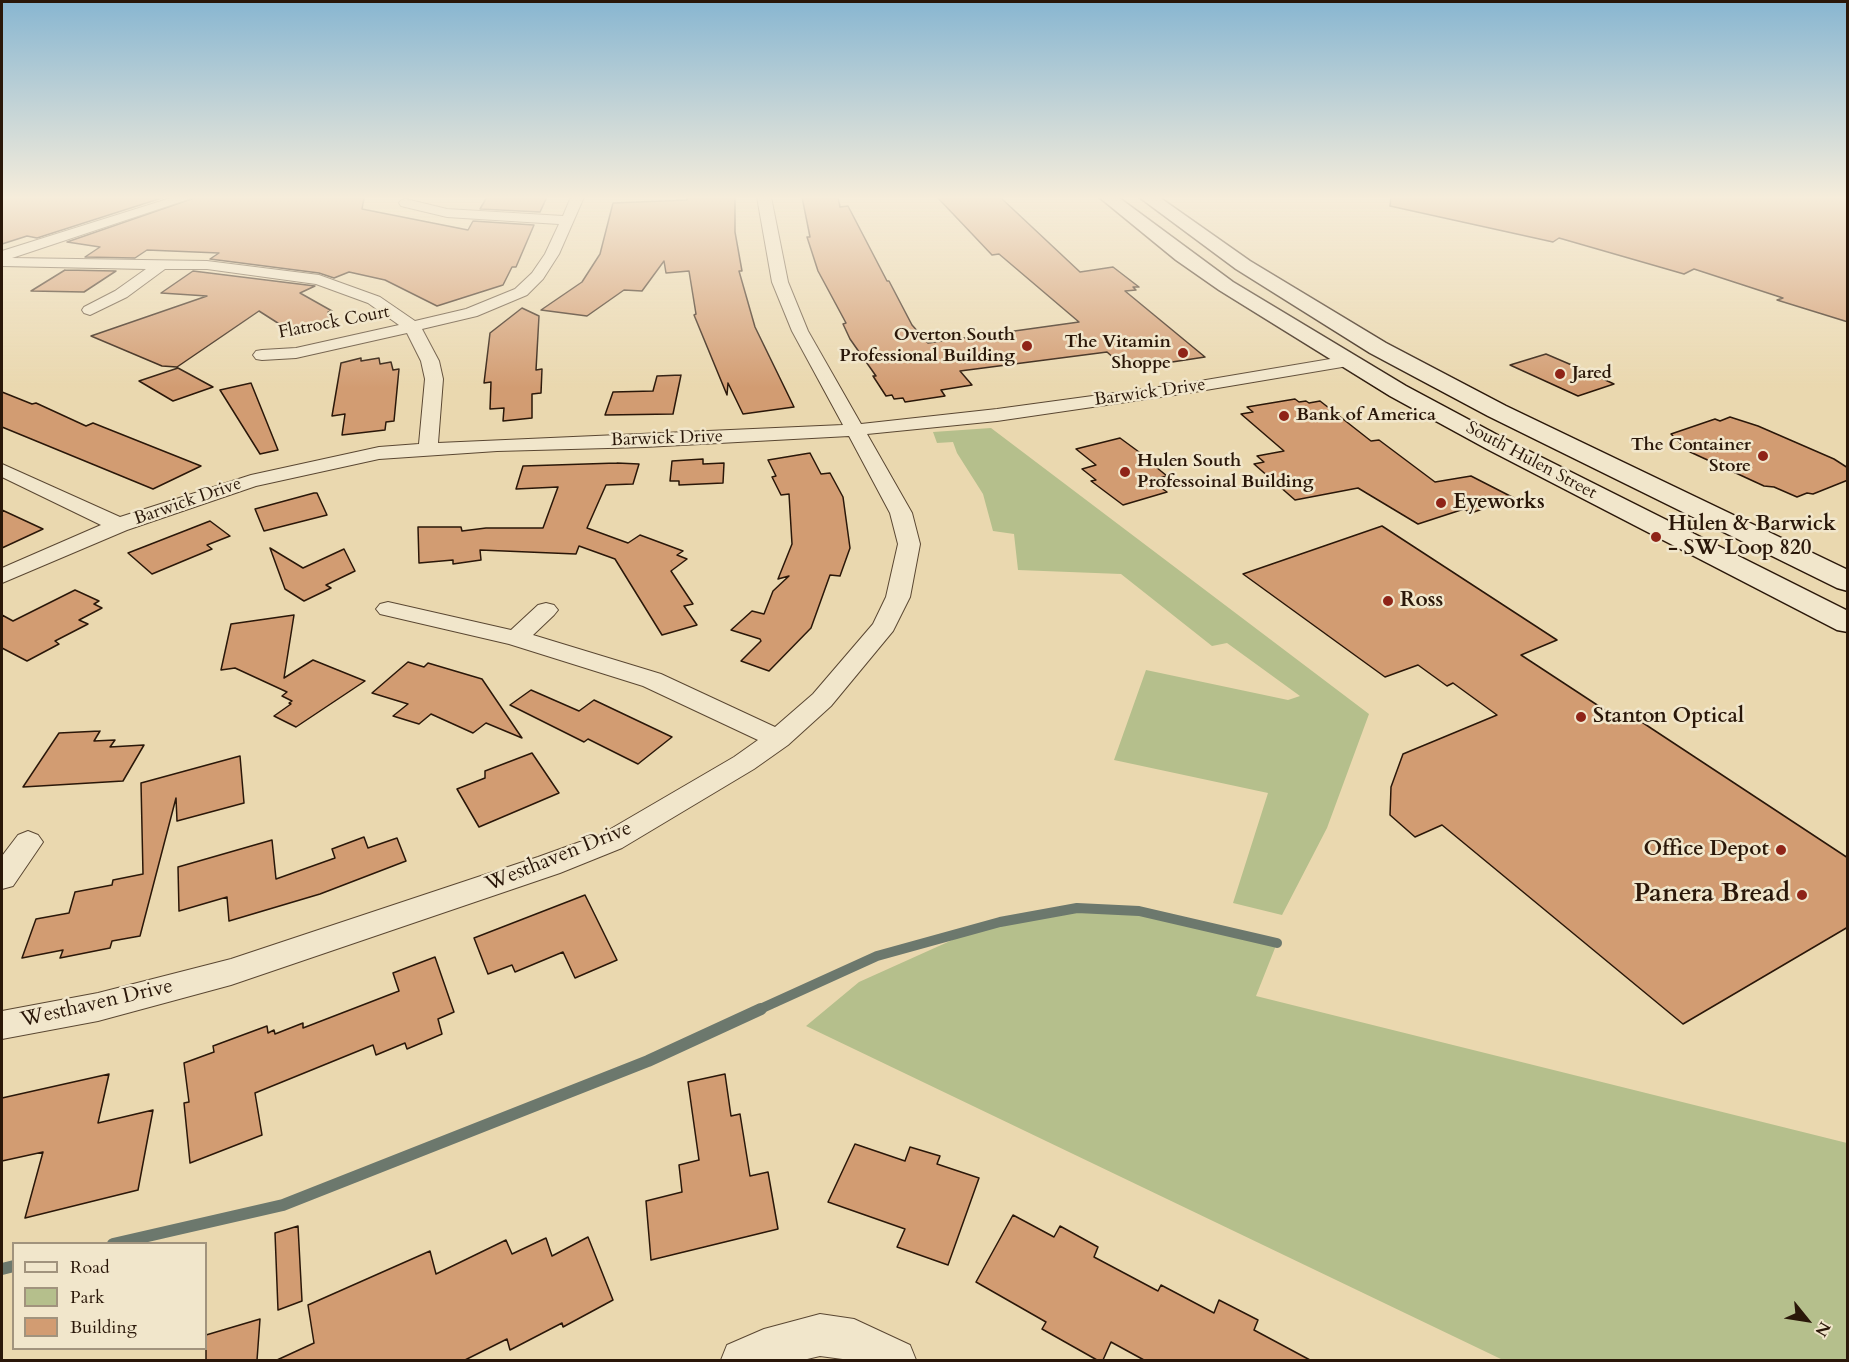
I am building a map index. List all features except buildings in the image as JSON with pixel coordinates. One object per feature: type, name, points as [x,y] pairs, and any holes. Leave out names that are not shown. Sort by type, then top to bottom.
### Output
[{"type":"main road","name":"South Hulen Street","points":[[1192,261],[1226,286],[1348,361],[1496,444],[1848,623]]},
{"type":"main road","name":"South Hulen Street","points":[[1237,261],[1378,348],[1497,411],[1848,582]]},
{"type":"main road","points":[[1757,578],[1795,557]]},
{"type":"street","name":"Flatrock Court","points":[[262,355],[296,353],[471,313],[521,292],[543,268],[547,261]]},
{"type":"street","name":"Westhaven Drive","points":[[2,1025],[98,1007],[231,972],[549,865],[612,840],[710,783],[778,739],[822,700],[884,626],[898,597],[909,544],[901,513],[872,457],[854,430],[800,331],[780,282],[776,261]]},
{"type":"street","points":[[2,262],[163,263],[225,267],[319,280],[374,300],[413,327],[430,362],[434,379],[428,449]]},
{"type":"street","points":[[90,310],[121,294],[163,263]]},
{"type":"street","name":"Barwick Drive","points":[[2,576],[119,525],[251,481],[379,453],[854,430],[997,415],[1188,388],[1348,361]]},
{"type":"street","points":[[2,470],[119,525]]},
{"type":"street","points":[[388,609],[516,638],[652,680],[778,739]]},
{"type":"street","points":[[516,638],[546,610]]},
{"type":"street","points":[[2,878],[28,842]]},
{"type":"street","points":[[742,1360],[764,1350],[820,1335],[854,1341],[895,1360]]},
{"type":"green space","points":[[991,428],[1369,714],[1327,828],[1282,915],[1233,903],[1268,793],[1114,760],[1146,670],[1288,700],[1300,696],[1227,643],[1212,646],[1121,574],[1018,570],[1014,534],[993,531],[983,494],[957,453],[953,442],[937,443],[933,432]]},
{"type":"green space","points":[[1068,910],[1139,911],[1277,943],[1256,996],[1847,1143],[1847,1360],[1503,1360],[806,1026],[859,982],[979,928]]},
{"type":"waterway","points":[[758,1010],[877,956],[1000,922],[1077,908],[1139,911],[1277,943]]},
{"type":"waterway","points":[[122,1242],[283,1205],[648,1061],[761,1009]]},
{"type":"waterway","points":[[2,1269],[12,1266]]},
{"type":"place","name":"Overton South Professional Building","points":[[1027,346]]},
{"type":"place","name":"The Vitamin Shoppe","points":[[1183,353]]},
{"type":"place","name":"Jared","points":[[1560,374]]},
{"type":"place","name":"Bank of America","points":[[1284,416]]},
{"type":"place","name":"The Container Store","points":[[1763,456]]},
{"type":"place","name":"Hulen South Professoinal Building","points":[[1125,472]]},
{"type":"place","name":"Eyeworks","points":[[1441,503]]},
{"type":"place","name":"Hulen & Barwick - SW Loop 820","points":[[1656,537]]},
{"type":"place","name":"Ross","points":[[1388,601]]},
{"type":"place","name":"Stanton Optical","points":[[1581,717]]},
{"type":"place","name":"Office Depot","points":[[1781,850]]},
{"type":"place","name":"Panera Bread","points":[[1802,895]]}]
